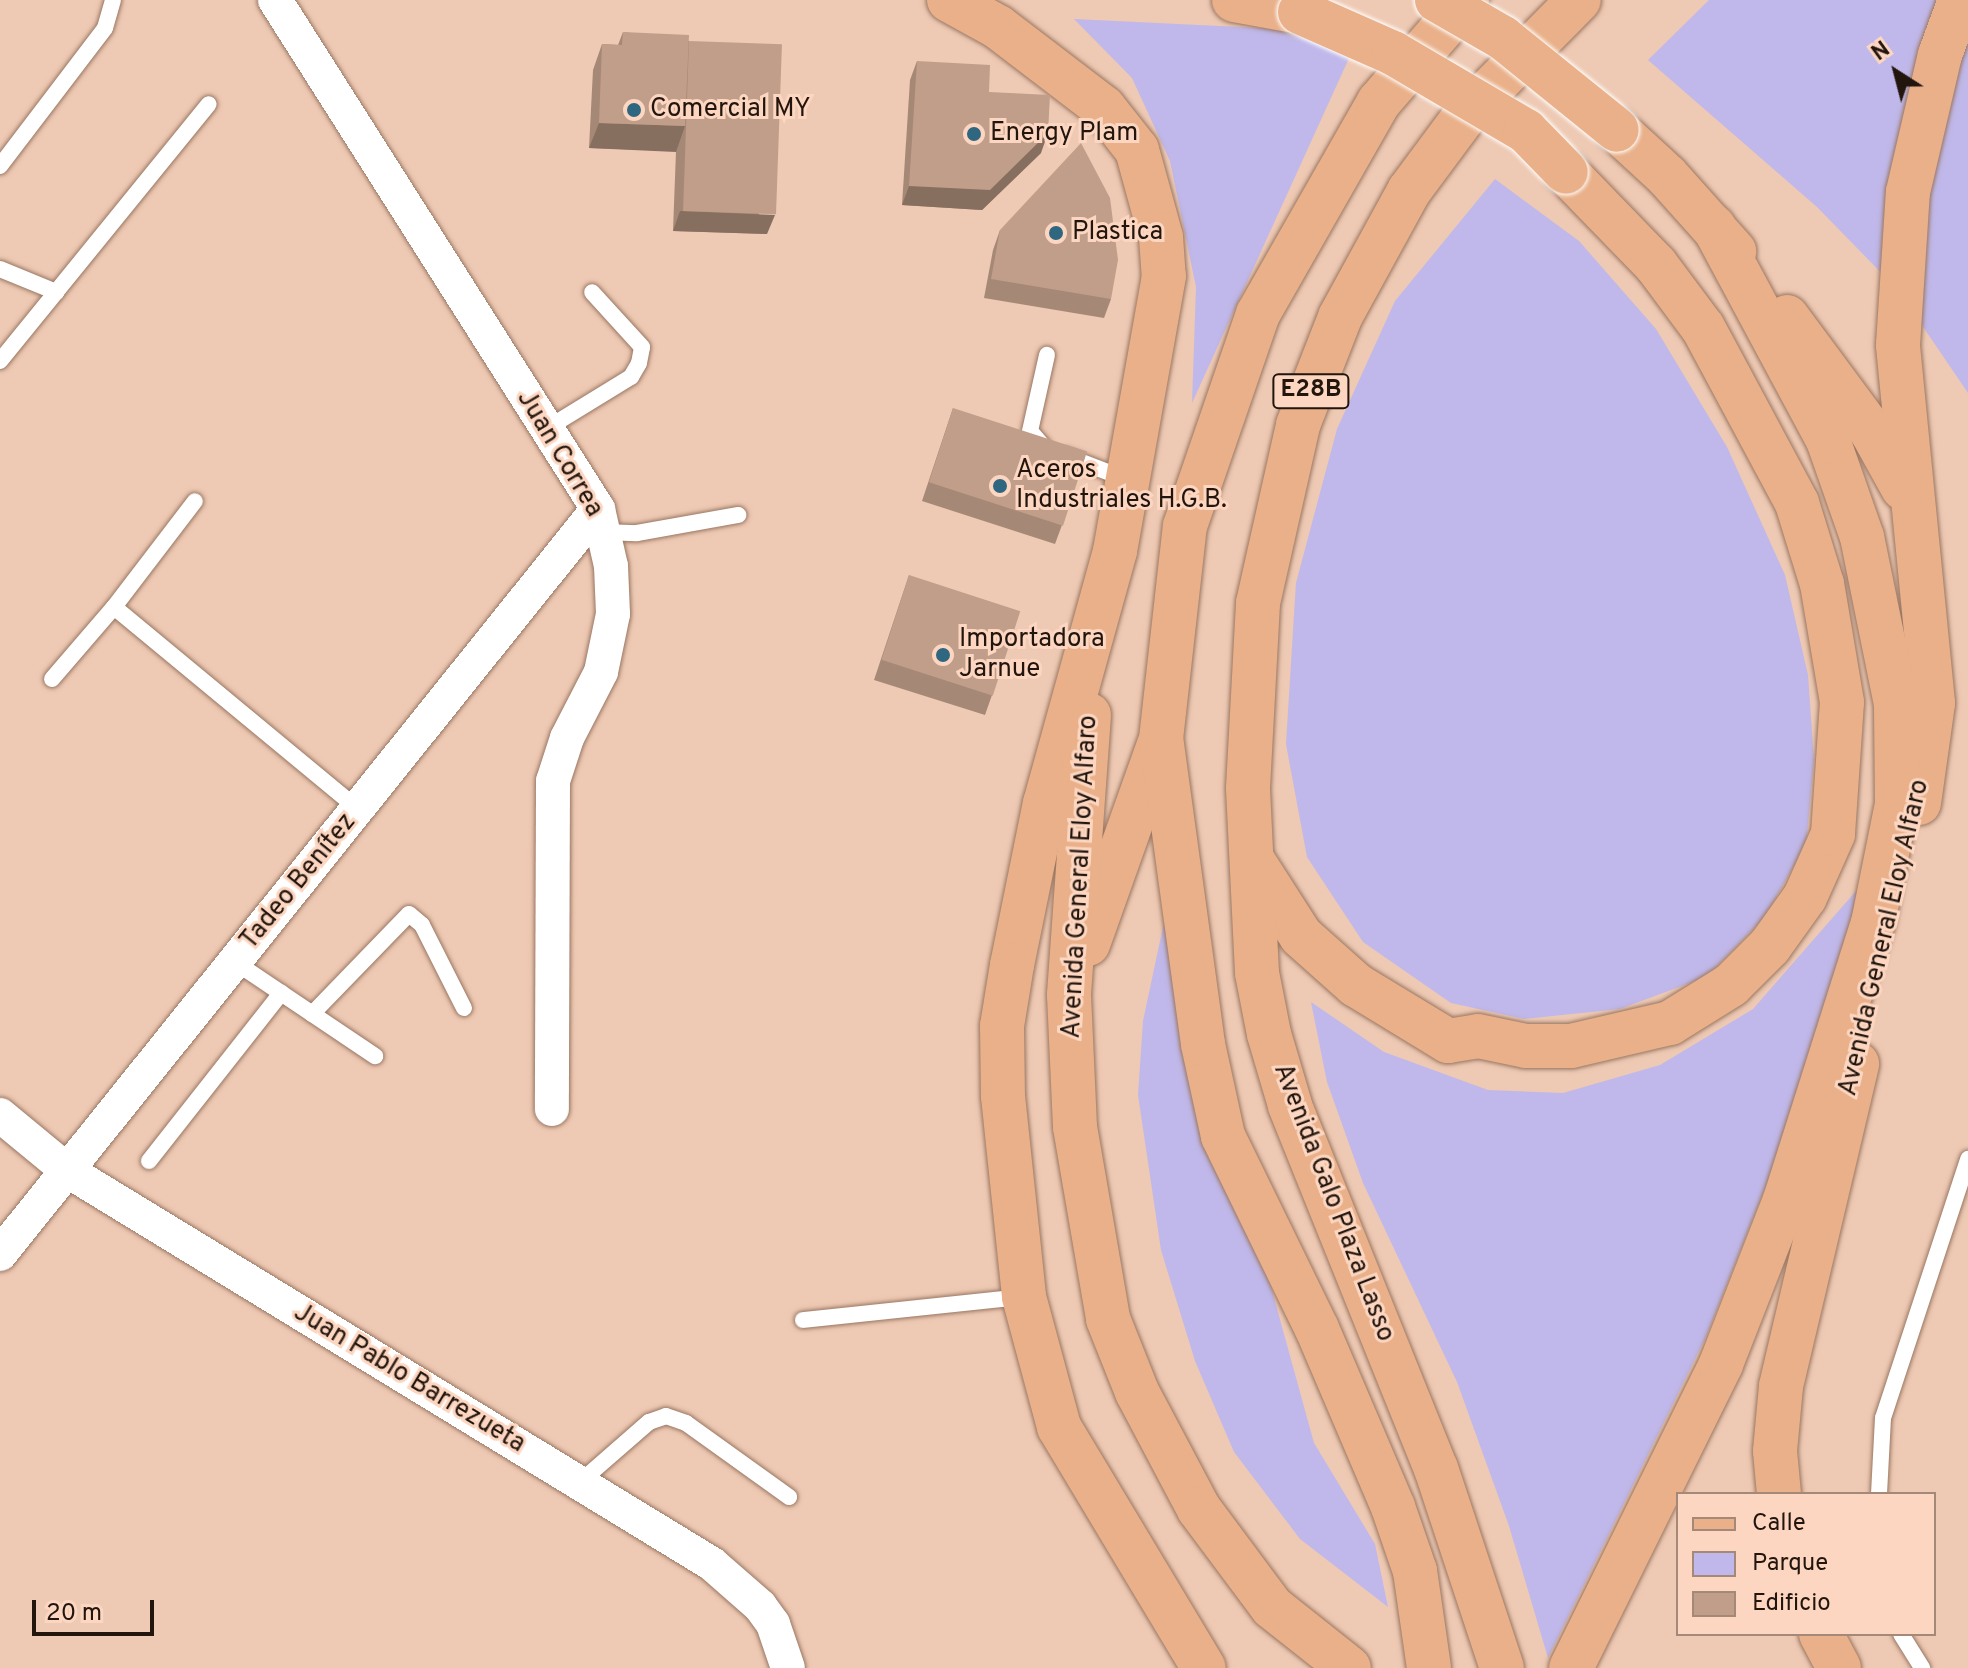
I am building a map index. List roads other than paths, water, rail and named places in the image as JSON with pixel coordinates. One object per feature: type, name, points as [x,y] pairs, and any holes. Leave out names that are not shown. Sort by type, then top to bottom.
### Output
[{"type":"main road","points":[[949,0],[1081,85],[1121,128],[1146,173],[1164,276],[1128,480],[1096,624],[1045,803],[1002,1026],[1003,1096],[1024,1297],[1059,1427],[1204,1668]]},
{"type":"main road","points":[[1234,0],[1300,12],[1393,53],[1526,131],[1656,265],[1703,328],[1797,503],[1822,584],[1842,702],[1833,834],[1805,897],[1770,946],[1731,985],[1670,1023],[1571,1046],[1526,1046],[1478,1036],[1448,1041],[1356,985],[1301,936],[1255,864]]},
{"type":"main road","points":[[1437,0],[1503,38],[1617,130],[1714,227],[1825,365],[1872,432],[1910,500]]},
{"type":"main road","name":"E28B","points":[[1161,739],[1185,526],[1258,314],[1379,102],[1467,0]]},
{"type":"main road","name":"Avenida Galo Plaza Lasso","points":[[1502,1668],[1436,1469],[1290,1105],[1257,973],[1255,864],[1248,788],[1258,603],[1298,425],[1340,317],[1409,191],[1467,113],[1579,0]]},
{"type":"main road","name":"Avenida General Eloy Alfaro","points":[[1779,1492],[1775,1451],[1794,1322],[1918,817],[1933,703],[1928,632],[1910,500],[1898,345],[1908,192],[1940,55],[1960,0]]},
{"type":"main road","points":[[1571,1668],[1721,1364],[1785,1200],[1873,923],[1897,804],[1896,704],[1862,537],[1828,440],[1714,227]]},
{"type":"main road","name":"Avenida General Eloy Alfaro","points":[[1096,624],[1069,995],[1075,1127],[1092,1241],[1108,1319],[1137,1392],[1199,1509],[1272,1607],[1349,1668]]},
{"type":"main road","points":[[1069,995],[1161,739]]},
{"type":"main road","points":[[1161,739],[1203,1044],[1223,1136],[1317,1329],[1393,1507],[1415,1571],[1429,1668]]},
{"type":"main road","points":[[1822,1636],[1839,1668]]},
{"type":"street","name":"Juan Correa","points":[[275,0],[546,429],[600,521],[613,614],[601,672],[567,738],[553,781],[552,1109]]},
{"type":"street","name":"Tadeo Benítez","points":[[0,1254],[358,809],[600,521]]},
{"type":"street","name":"Juan Pablo Barrezueta","points":[[0,1115],[68,1171],[736,1582],[773,1624],[788,1668]]},
{"type":"lane","points":[[0,166],[84,59],[105,28],[113,0]]},
{"type":"lane","points":[[0,361],[209,104]]},
{"type":"lane","points":[[0,269],[56,292]]},
{"type":"lane","points":[[546,429],[631,377],[639,363],[642,347],[592,292]]},
{"type":"lane","points":[[1047,355],[1033,439],[1128,480]]},
{"type":"lane","points":[[52,679],[114,607],[195,501]]},
{"type":"lane","points":[[600,521],[637,533],[738,515]]},
{"type":"lane","points":[[114,607],[358,809]]},
{"type":"lane","points":[[312,1014],[409,914],[422,925],[464,1008]]},
{"type":"lane","points":[[235,962],[375,1056]]},
{"type":"lane","points":[[149,1161],[281,993]]},
{"type":"lane","points":[[1879,1492],[1883,1418],[1968,1159]]},
{"type":"lane","points":[[803,1320],[1024,1297]]},
{"type":"lane","points":[[579,1483],[649,1422],[666,1416],[686,1423],[789,1497]]},
{"type":"lane","points":[[1902,1636],[1922,1668]]},
{"type":"place","name":"Comercial MY","points":[[634,110]]},
{"type":"place","name":"Energy Plam","points":[[974,134]]},
{"type":"place","name":"Plastica","points":[[1056,233]]},
{"type":"place","name":"Aceros Industriales H.G.B.","points":[[1000,486]]},
{"type":"place","name":"Importadora Jarnue","points":[[943,655]]}]
